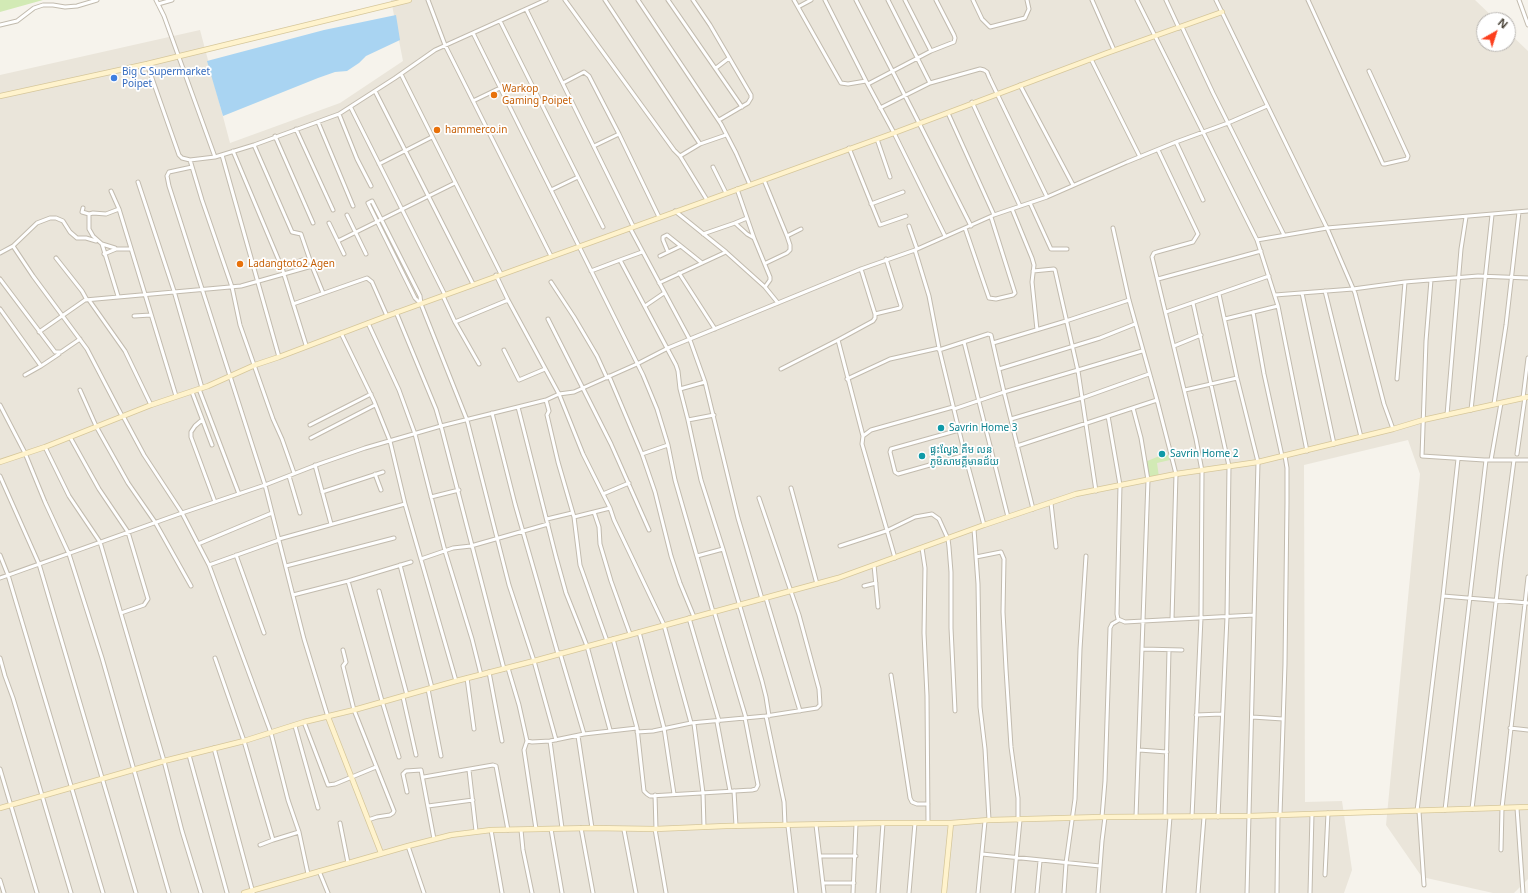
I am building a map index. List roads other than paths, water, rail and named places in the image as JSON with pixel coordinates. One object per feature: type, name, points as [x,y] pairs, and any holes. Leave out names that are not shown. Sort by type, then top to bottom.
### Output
[{"type":"street","points":[[0,25],[16,21],[34,8],[54,5],[65,7],[77,6],[97,0]]},
{"type":"street","points":[[172,0],[157,2],[215,157]]},
{"type":"street","points":[[0,96],[147,64],[409,0]]},
{"type":"street","points":[[428,0],[445,45],[551,256]]},
{"type":"street","points":[[147,64],[179,155],[182,158],[190,160],[215,157],[254,145],[275,136],[339,114],[351,108],[435,50],[546,0]]},
{"type":"street","points":[[564,0],[674,150],[680,156],[707,200]]},
{"type":"street","points":[[605,0],[700,144]]},
{"type":"street","points":[[638,0],[719,120],[750,184]]},
{"type":"street","points":[[668,0],[742,107]]},
{"type":"street","points":[[693,0],[751,95],[750,101],[719,120]]},
{"type":"street","points":[[794,0],[841,83],[848,84],[867,83],[892,72],[931,51],[954,42],[955,38],[936,0]]},
{"type":"street","points":[[798,7],[811,0]]},
{"type":"street","points":[[825,0],[880,108],[894,132],[945,236]]},
{"type":"street","points":[[856,0],[971,226]]},
{"type":"street","points":[[888,0],[930,83]]},
{"type":"street","points":[[904,0],[931,51]]},
{"type":"street","points":[[973,0],[982,19],[990,27],[1025,18],[1029,9],[1027,0]]},
{"type":"street","points":[[1092,0],[1114,50]]},
{"type":"street","points":[[1137,0],[1257,240],[1276,295],[1307,450]]},
{"type":"street","points":[[1166,0],[1284,235]]},
{"type":"street","points":[[1216,0],[1327,228],[1354,289],[1384,404],[1393,430]]},
{"type":"street","points":[[1308,0],[1383,164],[1407,159],[1408,156],[1369,71]]},
{"type":"street","points":[[1519,0],[1528,25]]},
{"type":"street","points":[[526,9],[594,146],[642,252],[690,340],[705,382],[714,415],[738,518],[800,711]]},
{"type":"street","points":[[0,462],[45,447],[151,405],[201,389],[255,365],[396,312],[580,246],[631,226],[877,139],[972,102],[997,95],[1114,50],[1181,28],[1222,12]]},
{"type":"street","points":[[500,21],[603,226]]},
{"type":"street","points":[[473,33],[580,246],[657,409],[668,445],[675,480],[745,718],[758,784],[754,790],[655,795],[648,795],[644,791],[637,728],[613,639]]},
{"type":"street","points":[[716,68],[729,58]]},
{"type":"street","points":[[1091,59],[1140,157]]},
{"type":"street","points":[[880,108],[930,83],[980,69],[984,70],[987,72],[1047,197]]},
{"type":"street","points":[[563,83],[584,72],[586,73],[619,134],[659,217]]},
{"type":"street","points":[[401,74],[455,184],[498,275],[508,300],[559,394],[583,454],[610,508],[614,520],[664,625],[693,723],[702,793],[704,827]]},
{"type":"street","points":[[1020,85],[1074,185]]},
{"type":"street","points":[[473,101],[500,88]]},
{"type":"street","points":[[375,91],[473,284]]},
{"type":"street","points":[[972,102],[1020,206]]},
{"type":"street","points":[[0,578],[155,522],[265,485],[315,465],[365,448],[441,426],[546,400],[559,394],[570,393],[637,364],[668,348],[886,259],[916,249],[994,215],[1047,197],[1176,142],[1228,123],[1267,106]]},
{"type":"street","points":[[351,108],[444,295],[455,322],[479,364]]},
{"type":"street","points":[[948,112],[994,215]]},
{"type":"street","points":[[339,114],[357,159],[371,186]]},
{"type":"street","points":[[318,122],[354,206]]},
{"type":"street","points":[[296,129],[333,210]]},
{"type":"street","points":[[594,146],[619,134]]},
{"type":"street","points":[[680,156],[700,144],[726,135]]},
{"type":"street","points":[[275,136],[313,223]]},
{"type":"street","points":[[379,164],[432,137]]},
{"type":"street","points":[[877,139],[890,177]]},
{"type":"street","points":[[1176,142],[1203,200]]},
{"type":"street","points":[[254,145],[292,232],[301,234],[323,293]]},
{"type":"street","points":[[849,148],[880,225],[906,216]]},
{"type":"street","points":[[1158,150],[1198,234],[1193,242],[1154,253],[1152,257],[1185,390],[1202,471],[1201,618],[1192,817]]},
{"type":"street","points":[[233,151],[282,268],[306,346]]},
{"type":"street","points":[[222,155],[279,357]]},
{"type":"street","points":[[190,160],[232,287],[240,325],[273,419],[294,473]]},
{"type":"street","points":[[192,167],[169,172],[167,176],[169,186],[265,485],[304,639],[328,717],[381,854]]},
{"type":"street","points":[[713,167],[726,193]]},
{"type":"street","points":[[551,190],[578,177]]},
{"type":"street","points":[[764,179],[790,245],[790,250],[787,253],[766,263]]},
{"type":"street","points":[[138,182],[174,291],[201,389],[239,494]]},
{"type":"street","points":[[338,241],[455,184]]},
{"type":"street","points":[[737,189],[754,238],[766,263],[770,280],[765,287]]},
{"type":"street","points":[[112,191],[119,209],[176,396]]},
{"type":"street","points":[[871,204],[903,192]]},
{"type":"street","points":[[421,304],[415,298],[368,203],[372,202],[420,296],[421,304],[467,420],[509,585],[534,661],[556,740]]},
{"type":"street","points":[[1030,203],[1051,249],[1067,249]]},
{"type":"street","points":[[83,208],[82,212],[89,214],[106,214],[119,209]]},
{"type":"street","points":[[1012,209],[1032,258],[1032,282],[1037,330]]},
{"type":"street","points":[[675,211],[726,252],[765,287],[778,303]]},
{"type":"street","points":[[1257,240],[1327,228],[1528,211]]},
{"type":"street","points":[[1494,404],[1506,325],[1519,212]]},
{"type":"street","points":[[89,214],[90,229],[96,241]]},
{"type":"street","points":[[347,215],[366,254]]},
{"type":"street","points":[[1471,410],[1492,215]]},
{"type":"street","points":[[965,228],[989,298],[1013,295],[1015,293],[990,217]]},
{"type":"street","points":[[1447,415],[1458,278],[1466,217]]},
{"type":"street","points":[[0,253],[13,246],[37,223],[50,218],[56,218],[63,221],[76,238],[86,238],[116,249],[131,249]]},
{"type":"street","points":[[703,234],[747,218]]},
{"type":"street","points":[[329,223],[344,254]]},
{"type":"street","points":[[735,223],[754,238]]},
{"type":"street","points":[[909,226],[929,296],[939,349],[958,430],[984,525]]},
{"type":"street","points":[[1113,228],[1135,324],[1176,474],[1172,619]]},
{"type":"street","points":[[787,236],[801,229]]},
{"type":"street","points":[[668,252],[663,240],[665,236],[668,235],[702,263]]},
{"type":"street","points":[[102,244],[118,296]]},
{"type":"street","points":[[13,246],[92,358],[144,456],[182,513],[209,565],[271,733],[288,800],[299,832],[308,874]]},
{"type":"street","points":[[660,256],[681,246]]},
{"type":"street","points":[[104,254],[116,249]]},
{"type":"street","points":[[1158,279],[1261,251]]},
{"type":"street","points":[[591,270],[642,252]]},
{"type":"street","points":[[659,283],[726,252]]},
{"type":"street","points":[[56,258],[82,291],[125,351],[151,405]]},
{"type":"street","points":[[875,314],[900,308],[901,306],[886,259]]},
{"type":"street","points":[[282,268],[302,260]]},
{"type":"street","points":[[620,260],[668,348],[678,371],[680,389],[701,480],[740,605],[766,697],[768,716],[784,802],[796,893]]},
{"type":"street","points":[[39,332],[62,314],[88,300],[118,296],[232,287],[257,282],[312,266]]},
{"type":"street","points":[[781,369],[873,321],[875,314],[861,269]]},
{"type":"street","points":[[1033,271],[1055,270],[1078,371],[1096,491]]},
{"type":"street","points":[[679,273],[715,329]]},
{"type":"street","points":[[1166,312],[1269,276]]},
{"type":"street","points":[[1276,295],[1354,289],[1405,282],[1458,278],[1528,278]]},
{"type":"street","points":[[0,279],[52,349],[59,354]]},
{"type":"street","points":[[293,304],[369,279],[372,282],[387,316]]},
{"type":"street","points":[[1432,280],[1426,342],[1422,456],[1458,459],[1528,460]]},
{"type":"street","points":[[551,282],[574,317],[608,377],[642,454],[655,492],[671,556],[691,618],[718,722],[732,791],[736,826]]},
{"type":"street","points":[[1397,379],[1405,282]]},
{"type":"street","points":[[1326,291],[1361,437]]},
{"type":"street","points":[[645,306],[664,293]]},
{"type":"street","points":[[1302,293],[1334,444]]},
{"type":"street","points":[[1219,294],[1237,378],[1258,462],[1247,893]]},
{"type":"street","points":[[455,322],[508,300]]},
{"type":"street","points":[[993,343],[1129,300]]},
{"type":"street","points":[[1193,303],[1229,466],[1227,617],[1218,817]]},
{"type":"street","points":[[1225,319],[1278,306]]},
{"type":"street","points":[[0,309],[42,366]]},
{"type":"street","points":[[396,312],[441,426],[471,546],[506,668],[519,705],[527,741],[524,750],[536,829]]},
{"type":"street","points":[[1253,312],[1264,374],[1287,468],[1283,719],[1277,893]]},
{"type":"street","points":[[134,316],[151,316]]},
{"type":"street","points":[[548,319],[611,444],[649,530]]},
{"type":"street","points":[[368,323],[399,390],[415,434],[445,551],[472,639],[481,675]]},
{"type":"street","points":[[998,369],[1100,338],[1135,324]]},
{"type":"street","points":[[341,333],[376,405],[390,441],[405,504],[456,681]]},
{"type":"street","points":[[848,379],[890,359],[939,349],[988,334],[991,335],[1010,419],[1034,509]]},
{"type":"street","points":[[1174,346],[1201,335]]},
{"type":"street","points":[[25,374],[42,366],[80,339]]},
{"type":"street","points":[[838,340],[863,436],[862,444],[894,558]]},
{"type":"street","points":[[964,342],[1008,517]]},
{"type":"street","points":[[504,350],[519,380],[545,369]]},
{"type":"street","points":[[863,436],[871,430],[953,408],[1142,351]]},
{"type":"street","points":[[1517,454],[1525,397],[1528,358]]},
{"type":"street","points":[[1010,419],[1082,398],[1149,374]]},
{"type":"street","points":[[1185,390],[1237,378]]},
{"type":"street","points":[[680,389],[705,382]]},
{"type":"street","points":[[80,390],[96,426],[128,483],[155,522],[191,586]]},
{"type":"street","points":[[192,392],[212,445]]},
{"type":"street","points":[[310,425],[371,394]]},
{"type":"street","points":[[0,808],[164,761],[244,741],[304,722],[328,717],[817,584],[1076,494],[1176,474],[1258,462],[1393,430],[1423,420],[1525,397]]},
{"type":"street","points":[[546,400],[549,410],[547,415],[558,462],[574,518],[580,565],[607,641]]},
{"type":"street","points":[[1017,446],[1157,400]]},
{"type":"street","points":[[1491,460],[1501,403]]},
{"type":"street","points":[[0,405],[25,453],[45,502],[69,554],[134,770],[169,893]]},
{"type":"street","points":[[310,438],[376,405]]},
{"type":"street","points":[[518,407],[566,593],[587,646],[610,730]]},
{"type":"street","points":[[1133,408],[1141,438],[1148,480],[1136,817]]},
{"type":"street","points":[[492,413],[522,531],[584,734]]},
{"type":"street","points":[[688,420],[714,415]]},
{"type":"street","points":[[1108,416],[1120,485],[1116,614],[1119,620],[1125,622],[1254,615]]},
{"type":"street","points":[[202,420],[191,432],[191,437],[215,502]]},
{"type":"street","points":[[958,430],[891,449],[890,452],[898,474],[965,455]]},
{"type":"street","points":[[70,437],[99,489],[128,532],[148,599],[144,605],[121,612]]},
{"type":"street","points":[[642,454],[668,445]]},
{"type":"street","points":[[45,447],[69,496],[100,542],[164,761],[182,832],[202,893]]},
{"type":"street","points":[[1424,884],[1418,811],[1458,459]]},
{"type":"street","points":[[1445,810],[1486,460]]},
{"type":"street","points":[[1472,809],[1514,460]]},
{"type":"street","points":[[315,465],[331,524]]},
{"type":"street","points":[[322,492],[382,472]]},
{"type":"street","points":[[375,474],[381,490]]},
{"type":"street","points":[[0,476],[39,564],[136,893]]},
{"type":"street","points":[[289,476],[300,513]]},
{"type":"street","points":[[603,494],[629,483]]},
{"type":"street","points":[[791,488],[817,584]]},
{"type":"street","points":[[431,497],[458,490]]},
{"type":"street","points":[[637,732],[693,723],[718,722],[768,716],[817,708],[820,705],[819,689],[791,591],[759,498]]},
{"type":"street","points":[[1051,503],[1056,547]]},
{"type":"street","points":[[209,565],[279,539],[405,504]]},
{"type":"street","points":[[574,518],[610,508]]},
{"type":"street","points":[[594,512],[598,526],[600,544],[611,581],[630,634]]},
{"type":"street","points":[[198,544],[272,513]]},
{"type":"street","points":[[547,519],[572,513]]},
{"type":"street","points":[[840,546],[886,531],[915,517],[932,514],[939,519],[948,539],[951,572],[951,628],[955,711]]},
{"type":"street","points":[[421,558],[445,551],[471,546],[548,524]]},
{"type":"street","points":[[974,529],[978,584],[980,707],[985,749],[987,821],[978,893]]},
{"type":"street","points":[[286,566],[394,538]]},
{"type":"street","points":[[922,548],[924,568],[924,633],[927,696],[928,823]]},
{"type":"street","points":[[697,556],[723,549]]},
{"type":"street","points":[[976,557],[1001,552],[1004,559],[1003,612],[1006,669],[1011,747],[1018,798],[1019,820],[1013,893]]},
{"type":"street","points":[[0,555],[8,575],[103,893]]},
{"type":"street","points":[[236,555],[264,633]]},
{"type":"street","points":[[1064,893],[1066,863],[1075,799],[1080,649],[1086,556]]},
{"type":"street","points":[[293,595],[348,581],[410,562]]},
{"type":"street","points":[[400,565],[430,689],[441,756]]},
{"type":"street","points":[[874,565],[878,607]]},
{"type":"street","points":[[1501,850],[1502,808],[1528,576]]},
{"type":"street","points":[[348,581],[399,757]]},
{"type":"street","points":[[864,586],[876,583]]},
{"type":"street","points":[[379,591],[405,696],[416,755]]},
{"type":"street","points":[[1443,596],[1526,603]]},
{"type":"street","points":[[1098,893],[1104,817],[1110,628],[1112,624],[1119,620]]},
{"type":"street","points":[[639,632],[664,728],[674,794]]},
{"type":"street","points":[[1143,649],[1182,650]]},
{"type":"street","points":[[342,650],[346,662],[343,666],[354,710],[394,811],[390,815],[368,820]]},
{"type":"street","points":[[1164,893],[1168,817],[1167,752],[1169,650]]},
{"type":"street","points":[[0,658],[71,893]]},
{"type":"street","points":[[215,658],[244,741],[273,840]]},
{"type":"street","points":[[489,672],[502,741]]},
{"type":"street","points":[[891,674],[910,798],[912,802],[917,804],[928,804]]},
{"type":"street","points":[[0,678],[5,676]]},
{"type":"street","points":[[467,678],[474,729]]},
{"type":"street","points":[[1196,715],[1222,714]]},
{"type":"street","points":[[1252,717],[1283,719]]},
{"type":"street","points":[[304,722],[327,784],[335,784],[376,766]]},
{"type":"street","points":[[295,726],[318,808]]},
{"type":"street","points":[[527,741],[550,741],[610,730],[637,728]]},
{"type":"street","points":[[1510,728],[1528,730]]},
{"type":"street","points":[[578,736],[592,828]]},
{"type":"street","points":[[550,741],[562,828]]},
{"type":"street","points":[[214,748],[253,892]]},
{"type":"street","points":[[1139,750],[1167,752]]},
{"type":"street","points":[[189,755],[227,893]]},
{"type":"street","points":[[424,777],[493,765],[497,768],[508,830]]},
{"type":"street","points":[[0,770],[37,893]]},
{"type":"street","points":[[407,792],[403,775],[404,772],[421,770],[424,777],[423,780],[434,839]]},
{"type":"street","points":[[469,770],[476,832]]},
{"type":"street","points":[[655,795],[656,829],[666,893]]},
{"type":"street","points":[[428,806],[473,800]]},
{"type":"street","points":[[244,893],[253,892],[308,874],[434,839],[490,830],[562,828],[624,830],[736,826],[950,823],[1104,817],[1218,817],[1528,807]]},
{"type":"street","points":[[1517,808],[1522,893]]},
{"type":"street","points":[[1310,893],[1312,814]]},
{"type":"street","points":[[1325,875],[1328,814]]},
{"type":"street","points":[[1198,893],[1204,817]]},
{"type":"street","points":[[340,823],[348,863]]},
{"type":"street","points":[[878,893],[883,823]]},
{"type":"street","points":[[909,893],[915,823]]},
{"type":"street","points":[[944,893],[950,823]]},
{"type":"street","points":[[853,893],[856,856],[856,824]]},
{"type":"street","points":[[816,825],[824,893]]},
{"type":"street","points":[[581,828],[592,893]]},
{"type":"street","points":[[551,829],[562,893]]},
{"type":"street","points":[[490,830],[502,893]]},
{"type":"street","points":[[521,830],[523,850],[532,893]]},
{"type":"street","points":[[624,830],[636,893]]},
{"type":"street","points":[[260,845],[299,832]]},
{"type":"street","points":[[408,846],[424,893]]},
{"type":"street","points":[[982,854],[1100,866]]},
{"type":"street","points":[[820,856],[856,856]]},
{"type":"street","points":[[1037,893],[1040,861]]},
{"type":"street","points":[[319,871],[328,893]]},
{"type":"street","points":[[0,880],[4,893]]},
{"type":"street","points":[[823,883],[854,883]]},
{"type":"water","points":[[396,15],[400,40],[366,56],[347,71],[335,72],[318,78],[223,116],[207,61],[324,30]]},
{"type":"place","name":"Big C Supermarket Poipet","points":[[114,78]]},
{"type":"place","name":"Warkop Gaming Poipet","points":[[494,95]]},
{"type":"place","name":"hammerco.in","points":[[437,130]]},
{"type":"place","name":"Ladangtoto2 Agen","points":[[240,264]]},
{"type":"place","name":"Savrin Home 3","points":[[941,428]]},
{"type":"place","name":"Savrin Home 2","points":[[1162,454]]},
{"type":"place","name":"ផ្ទះល្វែង គឹម លន ភូមិសាមគ្គីមានជ័យ","points":[[922,456]]}]
